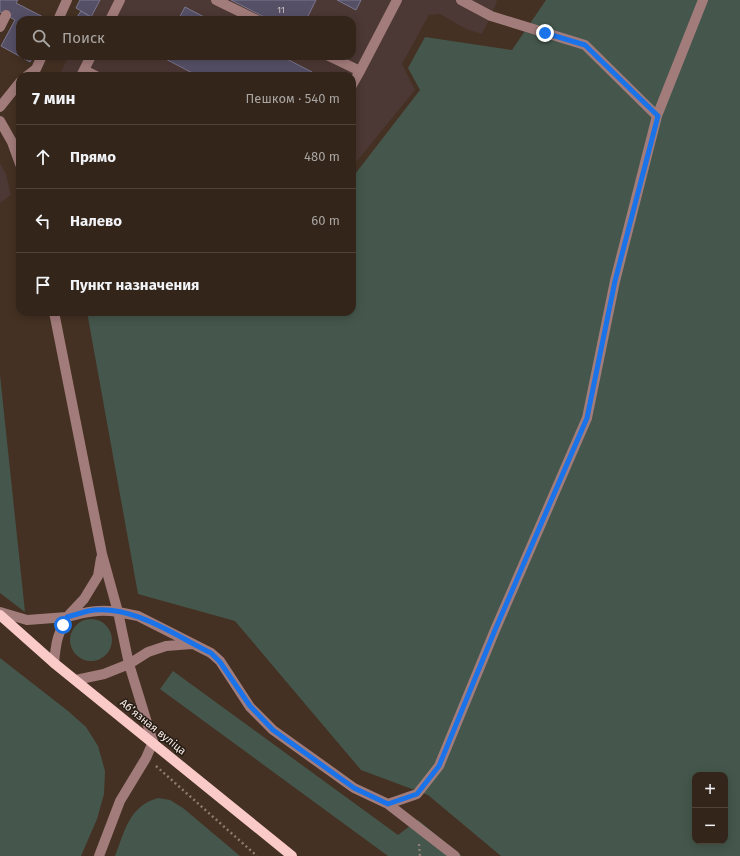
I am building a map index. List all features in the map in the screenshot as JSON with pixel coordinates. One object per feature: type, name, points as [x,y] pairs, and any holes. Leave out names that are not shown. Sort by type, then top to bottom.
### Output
[{"type":"main road","name":"Абʼязная вуліца","points":[[0,616],[54,663],[292,856]]},
{"type":"street","points":[[60,16],[67,0]]},
{"type":"street","points":[[112,16],[120,0]]},
{"type":"street","points":[[216,0],[249,16]]},
{"type":"street","points":[[356,78],[397,0]]},
{"type":"street","points":[[461,0],[491,16],[585,45],[658,116]]},
{"type":"street","points":[[388,804],[417,794],[439,766],[495,630],[587,418],[615,281],[658,116],[703,0]]},
{"type":"street","points":[[0,27],[6,15]]},
{"type":"street","points":[[32,72],[36,69],[40,60]]},
{"type":"street","points":[[83,72],[89,60]]},
{"type":"street","points":[[337,60],[360,71]]},
{"type":"street","points":[[0,107],[16,87]]},
{"type":"street","points":[[0,121],[12,142],[16,153]]},
{"type":"street","points":[[55,316],[102,554],[118,612],[129,664],[153,742],[146,758],[120,801],[98,856]]},
{"type":"street","points":[[54,663],[58,633],[67,617],[84,599],[98,576],[102,554]]},
{"type":"street","points":[[0,612],[27,620],[67,617],[88,611],[107,610],[118,612],[138,616],[211,653],[220,662],[250,706],[273,730],[354,788],[388,804],[455,856]]},
{"type":"street","points":[[76,680],[104,674],[129,664],[148,652],[166,646],[192,644]]},
{"type":"path","points":[[146,758],[258,856]]},
{"type":"shaded area","points":[[100,0],[497,0],[482,34],[466,29],[440,14],[429,15],[402,64],[415,90],[356,162],[356,72],[61,72],[67,60],[356,60],[356,16],[91,16]]},
{"type":"shaded area","points":[[0,163],[6,174],[11,195],[0,203]]},
{"type":"green space","points":[[546,0],[740,0],[740,856],[501,856],[428,795],[361,770],[235,621],[138,594],[88,316],[356,316],[356,173],[420,90],[408,68],[425,37],[512,50]]},
{"type":"green space","points":[[0,375],[25,612],[0,593]]},
{"type":"green space","points":[[91,619],[106,625],[112,640],[106,655],[91,661],[76,655],[70,640],[76,625]]},
{"type":"green space","points":[[0,658],[68,711],[86,727],[98,746],[105,771],[104,794],[97,819],[81,856],[0,856]]},
{"type":"green space","points":[[173,671],[398,835],[418,820],[462,856],[388,856],[160,689]]},
{"type":"green space","points":[[158,798],[170,800],[183,808],[240,856],[115,856],[125,829],[134,813],[148,802]]},
{"type":"building","points":[[0,0],[18,0],[16,3],[41,16],[16,16],[16,54],[1,46],[15,20],[0,12]]},
{"type":"building","points":[[80,0],[100,0],[92,16],[76,8]]},
{"type":"building","points":[[231,0],[316,0],[308,16],[262,16]]},
{"type":"building","points":[[337,0],[361,0],[356,10]]},
{"type":"building","points":[[185,7],[202,16],[180,16]]},
{"type":"building","points":[[81,11],[89,16],[78,16]]},
{"type":"building","points":[[168,60],[289,60],[312,72],[190,72]]},
{"type":"route","points":[[63,625],[67,617],[88,611],[107,610],[138,616],[211,653],[220,662],[250,706],[273,730],[354,788],[388,804],[417,794],[439,766],[495,630],[587,418],[615,281],[658,116],[585,45],[545,33]]}]
